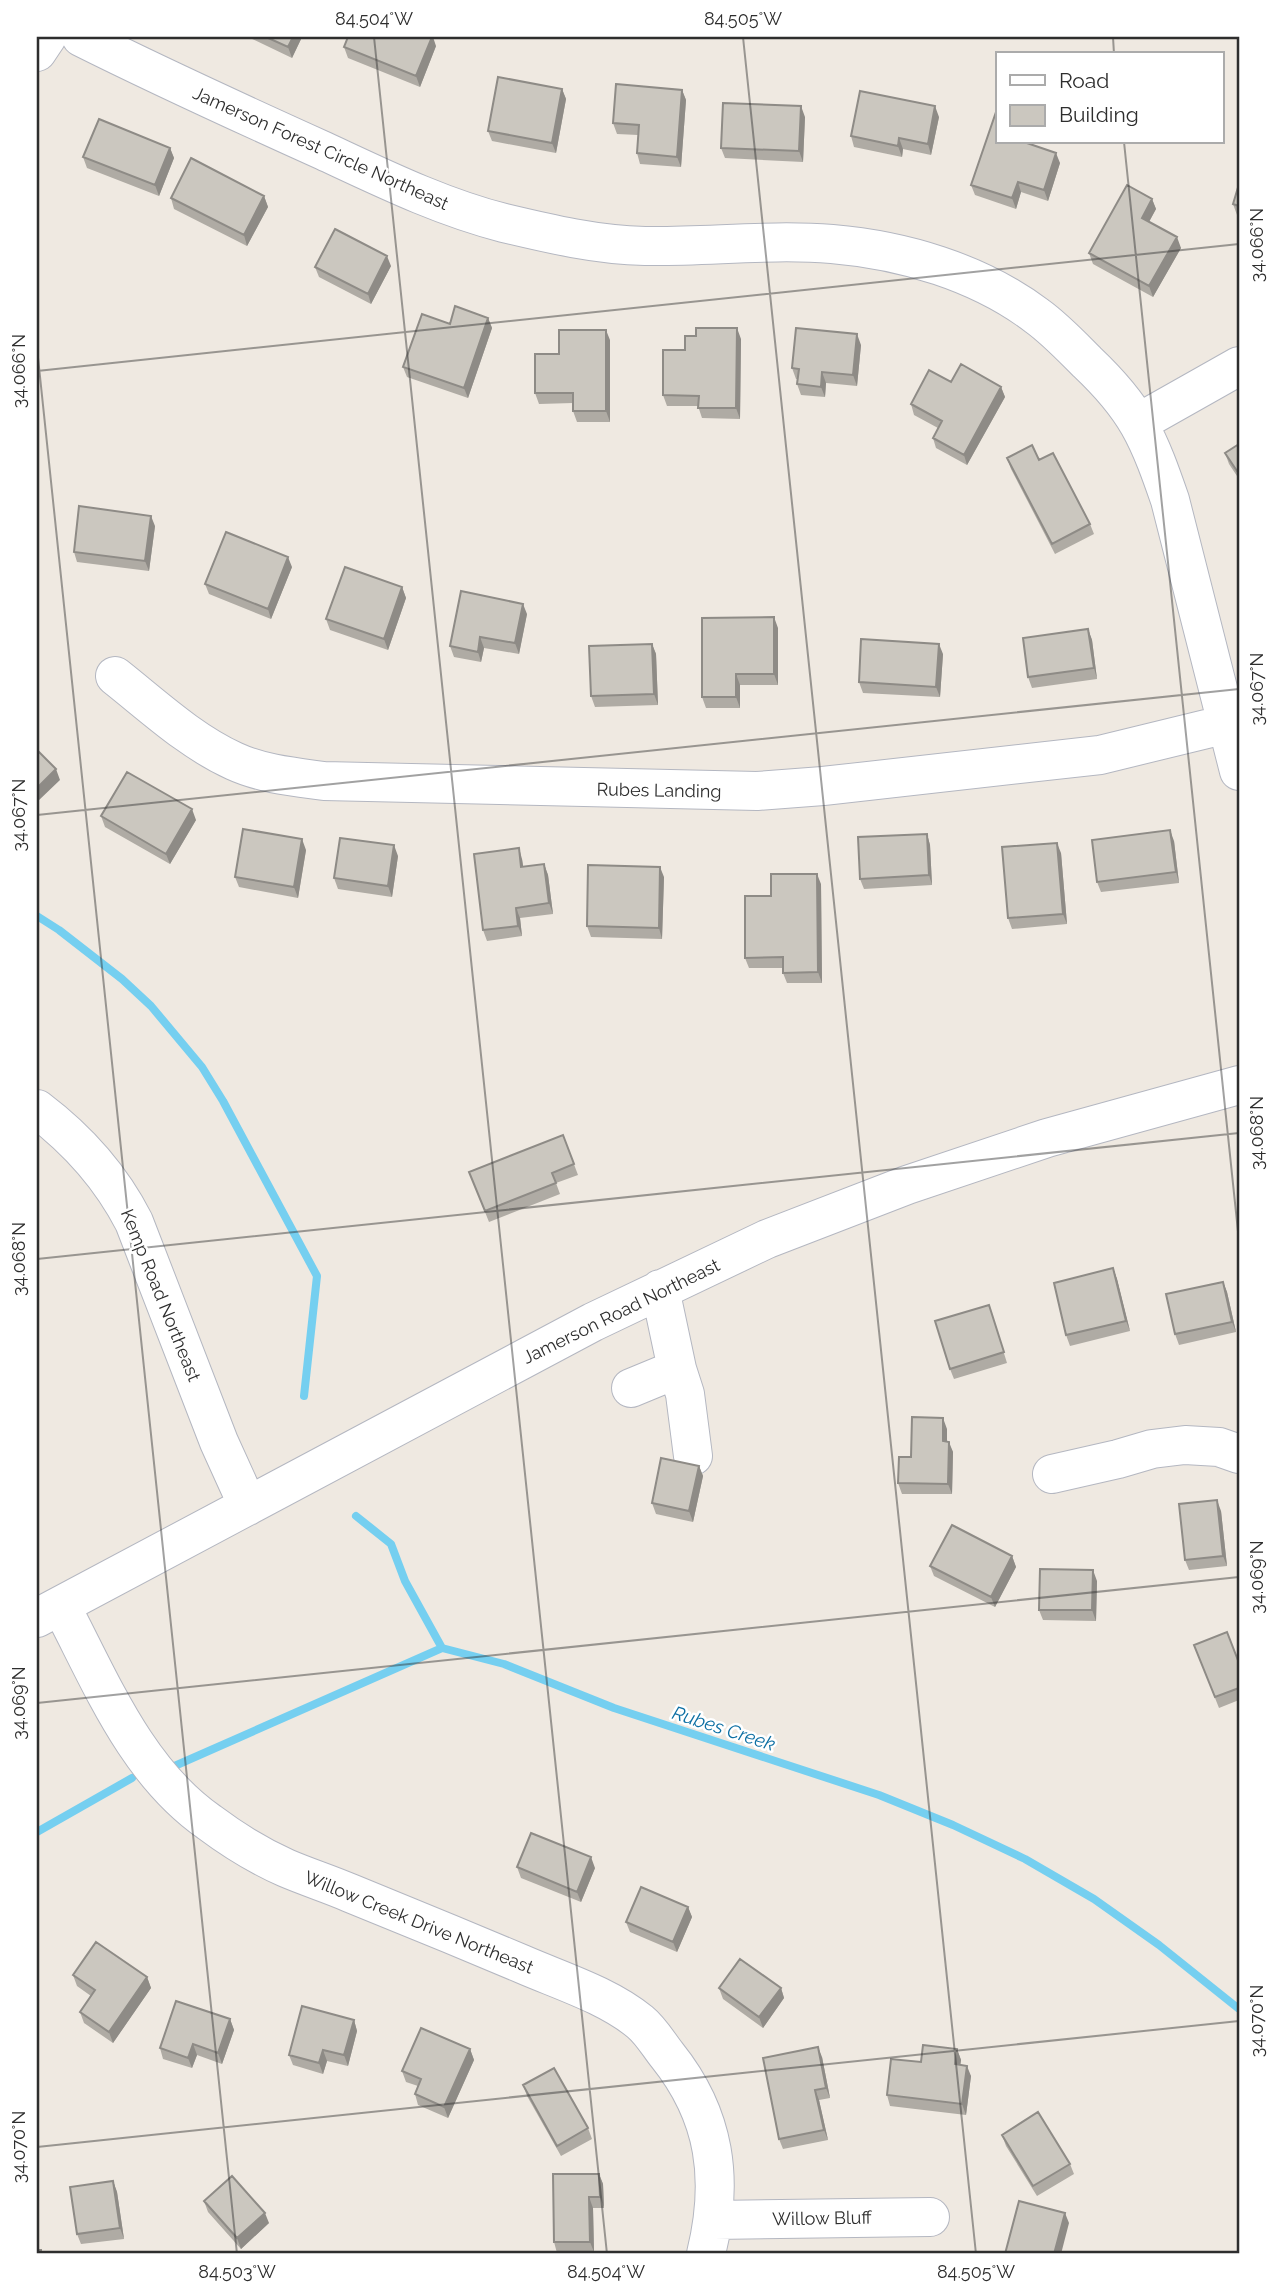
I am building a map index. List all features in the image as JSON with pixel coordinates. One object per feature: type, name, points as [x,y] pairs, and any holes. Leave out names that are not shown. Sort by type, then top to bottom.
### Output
[{"type":"street","points":[[37,52],[47,37]]},
{"type":"street","name":"Jamerson Forest Circle Northeast","points":[[81,37],[422,196],[499,222],[575,240],[642,246],[831,244],[882,250],[965,276],[1000,293],[1035,315],[1105,379],[1138,423],[1157,463],[1170,499],[1239,771]]},
{"type":"street","points":[[1138,423],[1239,366]]},
{"type":"street","name":"Rubes Landing","points":[[115,676],[196,740],[235,762],[281,775],[324,781],[757,791],[1100,755],[1227,724]]},
{"type":"street","name":"Jamerson Road Northeast","points":[[49,1612],[593,1322],[767,1239],[907,1185],[1047,1138],[1239,1085]]},
{"type":"street","name":"Kemp Road Northeast","points":[[37,1109],[68,1135],[119,1193],[134,1223],[219,1442],[248,1506]]},
{"type":"street","points":[[660,1289],[685,1394],[693,1456]]},
{"type":"street","points":[[631,1388],[677,1369]]},
{"type":"street","points":[[1052,1474],[1152,1448],[1185,1445],[1219,1447],[1239,1454]]},
{"type":"street","name":"Willow Creek Drive Northeast","points":[[49,1612],[154,1770],[184,1803],[206,1821],[246,1847],[286,1868],[336,1886],[569,1984],[604,2000],[642,2023],[683,2076],[701,2111],[712,2144],[716,2187],[710,2237]]},
{"type":"street","name":"Willow Bluff","points":[[710,2237],[930,2217]]},
{"type":"building","points":[[266,37],[293,37],[288,47]]},
{"type":"building","points":[[348,37],[432,37],[416,76],[344,47]]},
{"type":"building","points":[[498,77],[562,89],[552,143],[488,131]]},
{"type":"building","points":[[616,84],[682,90],[677,157],[637,153],[639,125],[613,123]]},
{"type":"building","points":[[860,91],[935,106],[928,144],[899,138],[898,146],[851,136]]},
{"type":"building","points":[[723,103],[801,106],[799,151],[721,148]]},
{"type":"building","points":[[996,112],[996,144],[1030,144],[1056,153],[1044,190],[1018,182],[1012,198],[971,185]]},
{"type":"building","points":[[99,119],[170,148],[155,185],[83,157]]},
{"type":"building","points":[[191,158],[264,196],[244,235],[171,198]]},
{"type":"building","points":[[1239,184],[1239,206],[1233,204]]},
{"type":"building","points":[[1127,185],[1152,199],[1142,218],[1177,237],[1149,286],[1089,253]]},
{"type":"building","points":[[335,229],[387,256],[368,294],[315,267]]},
{"type":"building","points":[[455,306],[488,318],[464,388],[403,367],[422,314],[450,324]]},
{"type":"building","points":[[696,328],[737,328],[736,408],[698,408],[699,396],[663,395],[663,350],[685,350],[685,336],[696,336]]},
{"type":"building","points":[[796,328],[857,334],[853,375],[822,372],[821,387],[797,384],[799,369],[792,368]]},
{"type":"building","points":[[559,330],[606,330],[606,411],[573,411],[573,393],[535,393],[535,354],[559,354]]},
{"type":"building","points":[[961,364],[1001,387],[964,455],[933,438],[942,421],[911,404],[929,370],[951,382]]},
{"type":"building","points":[[1239,444],[1239,474],[1225,453]]},
{"type":"building","points":[[1032,445],[1039,460],[1053,453],[1090,524],[1052,544],[1007,458]]},
{"type":"building","points":[[79,506],[151,516],[145,561],[74,552]]},
{"type":"building","points":[[226,532],[288,557],[268,609],[205,584]]},
{"type":"building","points":[[345,567],[402,587],[384,639],[326,619]]},
{"type":"building","points":[[461,591],[523,604],[515,643],[480,637],[478,652],[450,646]]},
{"type":"building","points":[[774,617],[774,674],[736,674],[736,697],[702,697],[702,618]]},
{"type":"building","points":[[1088,629],[1094,668],[1028,677],[1023,638]]},
{"type":"building","points":[[861,639],[939,644],[936,687],[859,682]]},
{"type":"building","points":[[652,644],[654,694],[591,696],[589,646]]},
{"type":"building","points":[[37,750],[56,769],[37,788]]},
{"type":"building","points":[[127,772],[192,809],[166,854],[101,816]]},
{"type":"building","points":[[243,829],[302,839],[294,887],[235,877]]},
{"type":"building","points":[[1170,830],[1176,872],[1097,882],[1092,840]]},
{"type":"building","points":[[927,834],[929,875],[860,879],[858,837]]},
{"type":"building","points":[[340,838],[394,845],[388,886],[334,878]]},
{"type":"building","points":[[1057,843],[1063,914],[1008,918],[1002,847]]},
{"type":"building","points":[[519,848],[521,867],[544,864],[549,903],[516,908],[518,926],[483,930],[474,854]]},
{"type":"building","points":[[588,865],[660,867],[659,928],[587,926]]},
{"type":"building","points":[[771,874],[817,874],[818,972],[783,973],[783,957],[745,958],[745,896],[771,896]]},
{"type":"building","points":[[563,1135],[574,1164],[552,1173],[556,1183],[485,1211],[469,1172]]},
{"type":"building","points":[[1113,1268],[1126,1321],[1066,1335],[1054,1283]]},
{"type":"building","points":[[1223,1282],[1232,1322],[1175,1334],[1166,1294]]},
{"type":"building","points":[[989,1305],[1004,1352],[950,1369],[935,1321]]},
{"type":"building","points":[[912,1417],[943,1418],[943,1441],[949,1442],[948,1484],[898,1483],[899,1457],[911,1457]]},
{"type":"building","points":[[661,1458],[699,1466],[689,1511],[652,1503]]},
{"type":"building","points":[[1217,1500],[1223,1556],[1185,1560],[1179,1504]]},
{"type":"building","points":[[952,1525],[1012,1556],[991,1597],[930,1566]]},
{"type":"building","points":[[1040,1569],[1093,1570],[1092,1610],[1039,1610]]},
{"type":"building","points":[[1227,1632],[1239,1663],[1239,1688],[1215,1697],[1194,1645]]},
{"type":"building","points":[[531,1833],[591,1857],[577,1892],[517,1867]]},
{"type":"building","points":[[641,1887],[688,1907],[673,1942],[626,1922]]},
{"type":"building","points":[[96,1942],[147,1977],[109,2032],[80,2012],[95,1990],[73,1975]]},
{"type":"building","points":[[740,1959],[781,1988],[759,2017],[719,1988]]},
{"type":"building","points":[[176,2001],[230,2019],[218,2053],[193,2044],[188,2058],[160,2048]]},
{"type":"building","points":[[302,2006],[354,2020],[344,2055],[323,2050],[319,2063],[289,2055]]},
{"type":"building","points":[[421,2028],[470,2049],[444,2107],[415,2094],[421,2079],[402,2071]]},
{"type":"building","points":[[923,2045],[957,2049],[955,2064],[967,2066],[962,2104],[887,2095],[891,2059],[921,2062]]},
{"type":"building","points":[[818,2047],[826,2088],[815,2090],[824,2130],[779,2139],[763,2058]]},
{"type":"building","points":[[554,2068],[588,2128],[557,2146],[523,2085]]},
{"type":"building","points":[[1038,2112],[1070,2164],[1033,2186],[1002,2135]]},
{"type":"building","points":[[553,2174],[599,2174],[600,2197],[589,2197],[590,2242],[554,2242]]},
{"type":"building","points":[[232,2176],[265,2213],[237,2238],[204,2201]]},
{"type":"building","points":[[113,2181],[120,2228],[77,2234],[70,2187]]},
{"type":"building","points":[[1019,2201],[1065,2213],[1054,2254],[1005,2254]]},
{"type":"waterway","points":[[37,916],[122,979],[151,1006],[202,1067],[223,1101],[317,1276],[304,1396]]},
{"type":"waterway","points":[[356,1516],[391,1544],[405,1581],[442,1648]]},
{"type":"waterway","name":"Rubes Creek","points":[[170,1768],[442,1648],[504,1664],[614,1708],[879,1795],[953,1825],[1025,1859],[1094,1899],[1159,1945],[1239,2009]]},
{"type":"waterway","name":"Rubes Creek","points":[[37,1832],[132,1778]]}]
